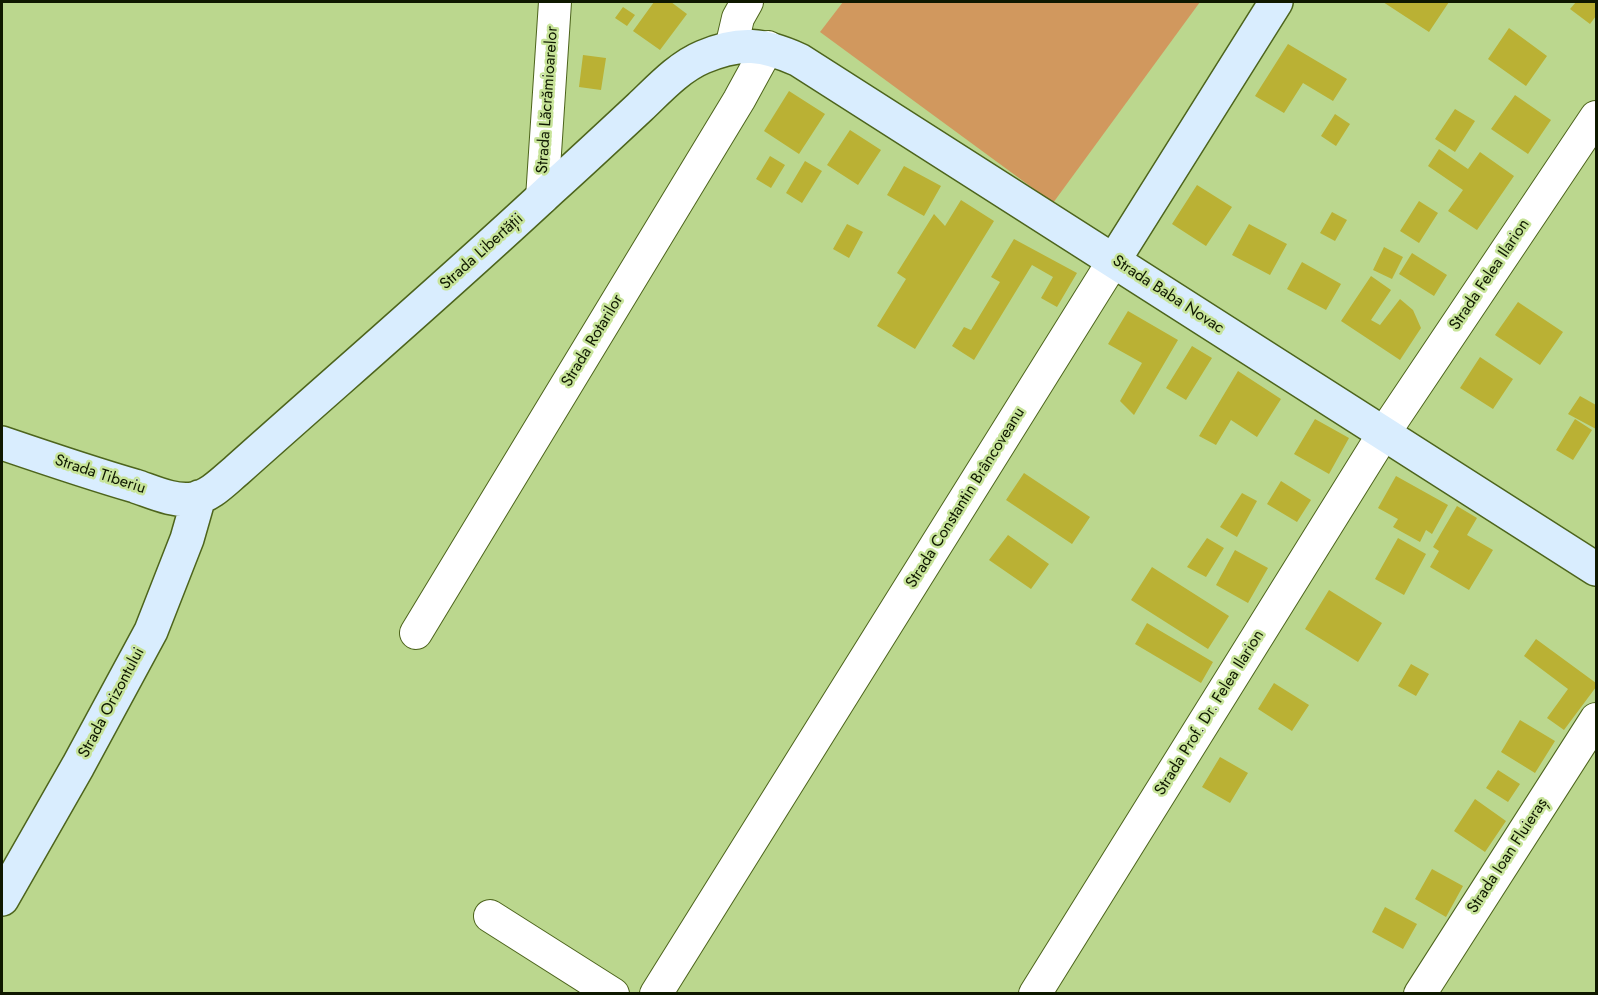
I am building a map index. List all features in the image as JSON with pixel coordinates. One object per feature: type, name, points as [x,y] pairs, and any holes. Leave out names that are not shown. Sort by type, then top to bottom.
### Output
[{"type":"street","name":"Strada Lăcrămioarelor","points":[[542,198],[555,2]]},
{"type":"street","points":[[731,48],[738,18],[747,2]]},
{"type":"street","name":"Strada Constantin Brâncoveanu","points":[[656,993],[1276,2]]},
{"type":"street","name":"Strada Baba Novac","points":[[731,48],[752,46],[768,48],[799,60],[1596,569]]},
{"type":"street","name":"Strada Libertății","points":[[199,497],[214,489],[236,471],[686,66],[701,57],[731,48]]},
{"type":"street","name":"Strada Rotarilor","points":[[416,633],[768,48]]},
{"type":"street","name":"Strada Felea Ilarion","points":[[1384,433],[1596,117]]},
{"type":"street","name":"Strada Prof. Dr. Felea Ilarion","points":[[1035,993],[1384,433]]},
{"type":"street","name":"Strada Tiberiu","points":[[2,443],[98,476],[170,497],[186,500],[199,497]]},
{"type":"street","name":"Strada Orizontului","points":[[2,899],[151,631],[187,539],[199,497]]},
{"type":"street","name":"Strada Ioan Fluieraș","points":[[1420,993],[1596,719]]},
{"type":"street","points":[[490,916],[613,993]]},
{"type":"shaded area","points":[[843,2],[1200,2],[1053,203],[820,32]]},
{"type":"building","points":[[654,2],[671,2],[687,14],[660,50],[633,31]]},
{"type":"building","points":[[1383,2],[1449,2],[1429,32]]},
{"type":"building","points":[[1576,2],[1596,2],[1596,16],[1590,24],[1570,9]]},
{"type":"building","points":[[623,7],[635,15],[627,26],[615,18]]},
{"type":"building","points":[[1509,28],[1547,56],[1526,86],[1488,59]]},
{"type":"building","points":[[1288,44],[1347,79],[1333,101],[1303,83],[1284,113],[1255,96]]},
{"type":"building","points":[[583,55],[606,58],[601,90],[579,87]]},
{"type":"building","points":[[789,91],[825,114],[799,154],[764,131]]},
{"type":"building","points":[[1515,95],[1551,120],[1528,154],[1491,129]]},
{"type":"building","points":[[1455,109],[1475,121],[1455,152],[1435,139]]},
{"type":"building","points":[[1335,114],[1350,124],[1336,146],[1321,136]]},
{"type":"building","points":[[850,130],[881,150],[858,185],[827,165]]},
{"type":"building","points":[[1439,149],[1468,169],[1480,152],[1514,176],[1477,230],[1448,211],[1463,190],[1428,166]]},
{"type":"building","points":[[770,156],[785,165],[771,188],[756,179]]},
{"type":"building","points":[[805,161],[822,171],[802,203],[786,193]]},
{"type":"building","points":[[904,166],[941,186],[924,216],[887,195]]},
{"type":"building","points":[[1197,185],[1232,207],[1206,246],[1172,224]]},
{"type":"building","points":[[961,200],[994,221],[915,349],[877,326],[906,279],[897,273],[934,214],[945,226]]},
{"type":"building","points":[[1419,201],[1438,213],[1419,243],[1400,231]]},
{"type":"building","points":[[1332,212],[1347,220],[1335,241],[1320,233]]},
{"type":"building","points":[[847,224],[863,232],[849,258],[833,249]]},
{"type":"building","points":[[1249,224],[1287,244],[1270,275],[1232,255]]},
{"type":"building","points":[[1014,239],[1077,273],[1057,307],[1041,298],[1053,277],[1032,265],[974,360],[952,346],[964,327],[971,330],[1000,282],[991,277]]},
{"type":"building","points":[[1384,247],[1403,257],[1392,279],[1373,270]]},
{"type":"building","points":[[1412,253],[1447,275],[1434,296],[1399,274]]},
{"type":"building","points":[[1302,262],[1341,284],[1326,310],[1287,289]]},
{"type":"building","points":[[1371,276],[1391,290],[1371,320],[1380,325],[1400,299],[1413,310],[1421,328],[1400,360],[1341,321]]},
{"type":"building","points":[[1518,302],[1563,332],[1540,365],[1495,335]]},
{"type":"building","points":[[1128,311],[1178,340],[1134,415],[1120,401],[1142,363],[1108,344]]},
{"type":"building","points":[[1192,346],[1212,358],[1186,400],[1166,388]]},
{"type":"building","points":[[1480,357],[1513,379],[1493,409],[1460,388]]},
{"type":"building","points":[[1238,371],[1281,399],[1257,437],[1231,420],[1216,445],[1199,436]]},
{"type":"building","points":[[1580,396],[1596,405],[1596,429],[1568,414]]},
{"type":"building","points":[[1315,419],[1349,438],[1329,474],[1294,454]]},
{"type":"building","points":[[1575,419],[1592,430],[1573,460],[1556,450]]},
{"type":"building","points":[[1024,473],[1090,517],[1072,544],[1006,500]]},
{"type":"building","points":[[1396,476],[1448,505],[1432,534],[1426,530],[1420,542],[1393,527],[1398,519],[1378,508]]},
{"type":"building","points":[[1281,481],[1311,500],[1297,522],[1267,504]]},
{"type":"building","points":[[1242,493],[1257,501],[1237,537],[1220,527]]},
{"type":"building","points":[[1457,506],[1477,518],[1467,535],[1493,550],[1469,590],[1430,567],[1439,551],[1433,547]]},
{"type":"building","points":[[1008,535],[1049,564],[1031,589],[989,560]]},
{"type":"building","points":[[1207,538],[1224,548],[1206,577],[1187,567]]},
{"type":"building","points":[[1398,538],[1426,554],[1404,595],[1375,579]]},
{"type":"building","points":[[1235,550],[1268,568],[1248,603],[1216,585]]},
{"type":"building","points":[[1152,567],[1229,616],[1208,649],[1131,600]]},
{"type":"building","points":[[1329,590],[1382,623],[1358,662],[1305,629]]},
{"type":"building","points":[[1147,623],[1213,662],[1201,683],[1135,644]]},
{"type":"building","points":[[1536,639],[1596,683],[1596,687],[1564,730],[1547,718],[1568,689],[1524,656]]},
{"type":"building","points":[[1411,664],[1429,674],[1416,696],[1398,686]]},
{"type":"building","points":[[1274,683],[1309,705],[1292,731],[1258,709]]},
{"type":"building","points":[[1520,720],[1555,741],[1535,773],[1501,752]]},
{"type":"building","points":[[1220,757],[1248,773],[1230,803],[1202,787]]},
{"type":"building","points":[[1498,770],[1520,784],[1508,802],[1486,788]]},
{"type":"building","points":[[1475,799],[1506,821],[1485,852],[1454,831]]},
{"type":"building","points":[[1432,869],[1463,886],[1446,917],[1415,899]]},
{"type":"building","points":[[1385,907],[1417,924],[1403,949],[1372,932]]}]
